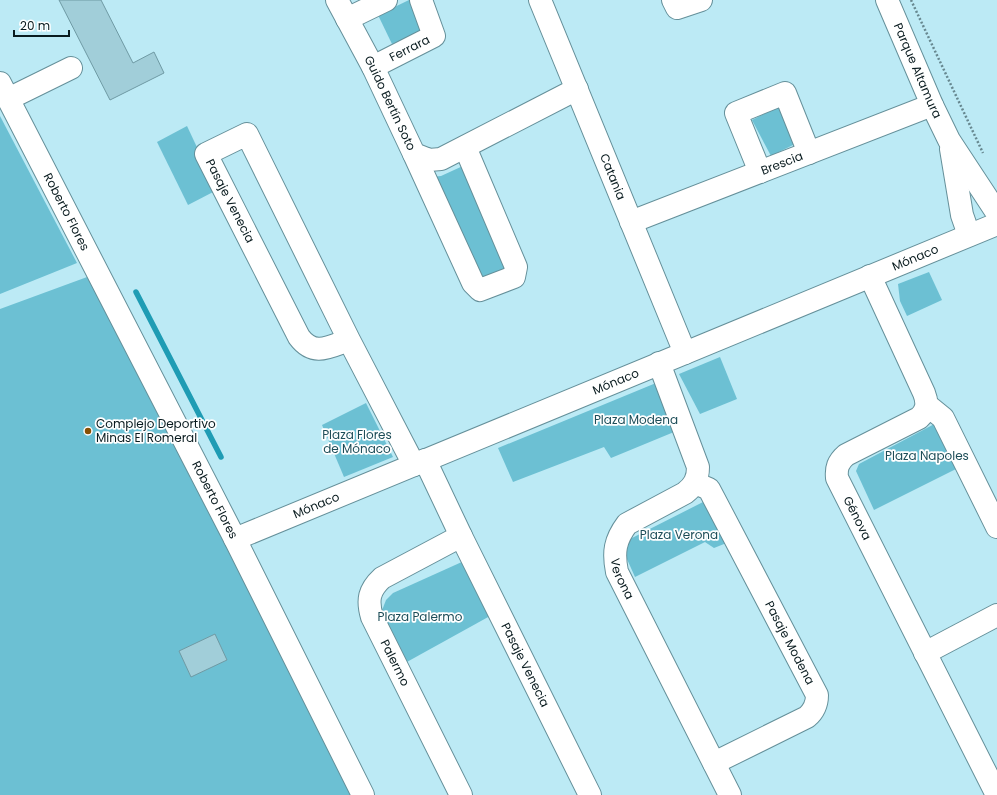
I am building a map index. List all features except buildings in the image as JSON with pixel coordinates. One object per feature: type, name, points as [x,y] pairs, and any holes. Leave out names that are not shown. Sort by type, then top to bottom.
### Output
[{"type":"street","points":[[342,9],[386,0]]},
{"type":"street","name":"Ferrara","points":[[373,67],[434,36],[421,0]]},
{"type":"street","name":"Catania","points":[[540,0],[685,353]]},
{"type":"street","points":[[673,0],[677,8],[701,0]]},
{"type":"street","name":"Parque Altamura","points":[[887,0],[932,106],[949,140],[997,213]]},
{"type":"street","name":"Guido Bertín Soto","points":[[342,9],[373,67],[414,154],[428,160],[441,159],[576,89]]},
{"type":"street","name":"Roberto Flores","points":[[71,68],[4,91],[234,539],[363,795]]},
{"type":"street","points":[[760,172],[736,113],[785,93],[809,153]]},
{"type":"street","name":"Brescia","points":[[631,222],[932,106]]},
{"type":"street","name":"Pasaje Venecia","points":[[348,340],[325,349],[314,349],[303,343],[206,154],[247,134],[348,340],[419,462]]},
{"type":"street","name":"Parque Altamura","points":[[949,140],[962,215],[969,235]]},
{"type":"street","points":[[414,154],[473,283],[480,290],[514,277],[516,268],[465,147]]},
{"type":"street","name":"Mónaco","points":[[234,539],[997,224]]},
{"type":"street","points":[[870,276],[927,399],[927,405],[943,418],[997,527]]},
{"type":"street","points":[[659,364],[698,468],[695,483]]},
{"type":"street","name":"Génova","points":[[927,405],[923,415],[919,418],[846,454],[838,465],[837,478],[925,653],[994,783]]},
{"type":"street","points":[[419,462],[460,536]]},
{"type":"street","name":"Verona","points":[[695,483],[685,492],[627,524],[617,541],[615,561],[617,572],[730,795]]},
{"type":"street","name":"Pasaje Modena","points":[[695,483],[709,489],[817,695],[815,707],[812,713],[807,717],[714,763]]},
{"type":"street","name":"Pasaje Venecia","points":[[460,536],[590,795]]},
{"type":"street","name":"Palermo","points":[[460,536],[382,578],[376,583],[371,591],[369,608],[372,617],[461,795]]},
{"type":"street","points":[[925,653],[997,615]]},
{"type":"path","points":[[911,0],[983,153]]},
{"type":"green space","points":[[409,0],[423,30],[392,44],[378,15]]},
{"type":"green space","points":[[778,107],[797,143],[771,156],[752,120]]},
{"type":"green space","points":[[0,116],[77,263],[0,294]]},
{"type":"green space","points":[[187,126],[217,190],[188,205],[157,142]]},
{"type":"green space","points":[[465,165],[505,258],[505,272],[487,281],[476,273],[431,177],[441,176]]},
{"type":"green space","points":[[929,272],[942,300],[907,316],[900,301],[898,284]]},
{"type":"green space","name":"Complejo Deportivo Minas El Romeral","points":[[98,273],[356,795],[0,795],[0,309]]},
{"type":"green space","points":[[720,357],[737,399],[700,414],[679,374]]},
{"type":"green space","name":"Plaza Modena","points":[[656,383],[674,432],[611,458],[604,447],[513,482],[498,448]]},
{"type":"green space","name":"Plaza Flores de Mónaco","points":[[366,403],[393,457],[344,477],[322,425]]},
{"type":"green space","name":"Plaza Napoles","points":[[940,421],[962,466],[874,510],[856,471],[859,464]]},
{"type":"green space","name":"Plaza Verona","points":[[707,500],[729,542],[714,548],[705,542],[635,577],[622,548],[632,538]]},
{"type":"green space","name":"Plaza Palermo","points":[[464,561],[490,616],[405,663],[381,613],[386,600],[393,593]]},
{"type":"waterway","points":[[136,292],[221,457]]},
{"type":"place","name":"Complejo Deportivo Minas El Romeral","points":[[88,431]]}]
